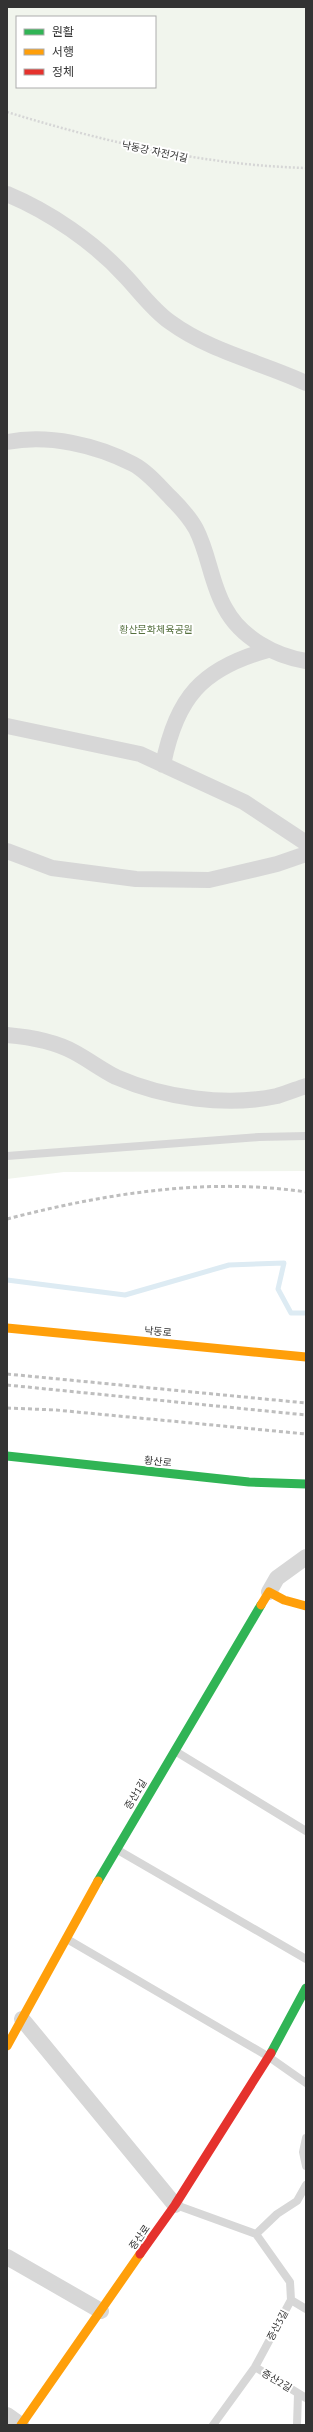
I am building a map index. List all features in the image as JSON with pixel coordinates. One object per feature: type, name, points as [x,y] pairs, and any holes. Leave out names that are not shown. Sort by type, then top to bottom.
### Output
[{"type":"street","points":[[7,194],[46,214],[102,253],[171,323],[225,353],[257,362],[306,382]]},
{"type":"street","points":[[7,442],[40,439],[74,443],[134,464],[156,482],[195,527],[206,553],[215,584],[225,609],[245,632],[268,650],[289,658],[306,661]]},
{"type":"street","points":[[163,765],[168,737],[178,714],[207,676],[224,665],[268,650]]},
{"type":"street","points":[[7,726],[140,754],[244,802],[306,843]]},
{"type":"street","points":[[7,851],[52,868],[136,879],[195,880],[209,880],[277,864],[306,854]]},
{"type":"street","points":[[7,1035],[42,1040],[73,1051],[116,1077],[151,1088],[183,1095],[228,1101],[277,1096],[306,1086]]},
{"type":"street","name":"낙동로","points":[[7,1328],[306,1356]]},
{"type":"street","name":"황산로","points":[[7,1456],[249,1482],[306,1484]]},
{"type":"street","points":[[306,1557],[277,1578],[269,1592],[284,1600],[306,1606]]},
{"type":"street","name":"증산1길","points":[[7,2046],[116,1849],[269,1592]]},
{"type":"street","name":"증산로","points":[[22,2425],[175,2204],[268,2057],[305,1990]]},
{"type":"street","points":[[22,2019],[175,2204]]},
{"type":"street","points":[[7,2256],[101,2311]]},
{"type":"street","points":[[7,2415],[22,2425]]},
{"type":"lane","points":[[7,1156],[259,1137],[306,1136]]},
{"type":"lane","points":[[174,1750],[306,1831]]},
{"type":"lane","points":[[116,1849],[306,1959]]},
{"type":"lane","points":[[66,1939],[268,2057],[306,2083]]},
{"type":"lane","points":[[306,2138],[303,2152],[306,2166]]},
{"type":"lane","points":[[175,2204],[256,2234],[277,2214],[297,2201],[306,2185]]},
{"type":"lane","name":"증산3길","points":[[213,2425],[255,2367],[291,2300],[290,2282],[256,2234]]},
{"type":"lane","points":[[291,2300],[306,2309]]},
{"type":"lane","name":"증산2길","points":[[255,2367],[306,2398]]},
{"type":"lane","name":"증산2길","points":[[297,2425],[298,2394]]},
{"type":"path","name":"낙동강 자전거길","points":[[7,112],[90,137],[163,153],[204,160],[306,168]]},
{"type":"green space","name":"황산문화체육공원","points":[[7,7],[306,7],[306,1171],[64,1172],[7,1179]]},
{"type":"waterway","points":[[7,1280],[125,1295],[229,1265],[284,1263],[278,1289],[291,1313],[306,1313]]},
{"type":"railway","points":[[7,1219],[80,1202],[155,1190],[231,1186],[306,1192]]},
{"type":"railway","points":[[7,1374],[306,1403]]},
{"type":"railway","points":[[7,1385],[306,1415]]},
{"type":"railway","points":[[7,1408],[56,1410],[306,1434]]},
{"type":"traffic: fast","points":[[7,1456],[249,1482],[306,1484]]},
{"type":"traffic: fast","points":[[98,1881],[261,1605]]},
{"type":"traffic: fast","points":[[271,2053],[306,1988]]},
{"type":"traffic: slow","points":[[7,1328],[306,1357]]},
{"type":"traffic: slow","points":[[261,1605],[269,1592],[284,1600],[306,1606]]},
{"type":"traffic: slow","points":[[7,2046],[98,1881]]},
{"type":"traffic: slow","points":[[21,2425],[140,2254]]},
{"type":"traffic: jam","points":[[140,2254],[175,2205],[271,2053]]}]
